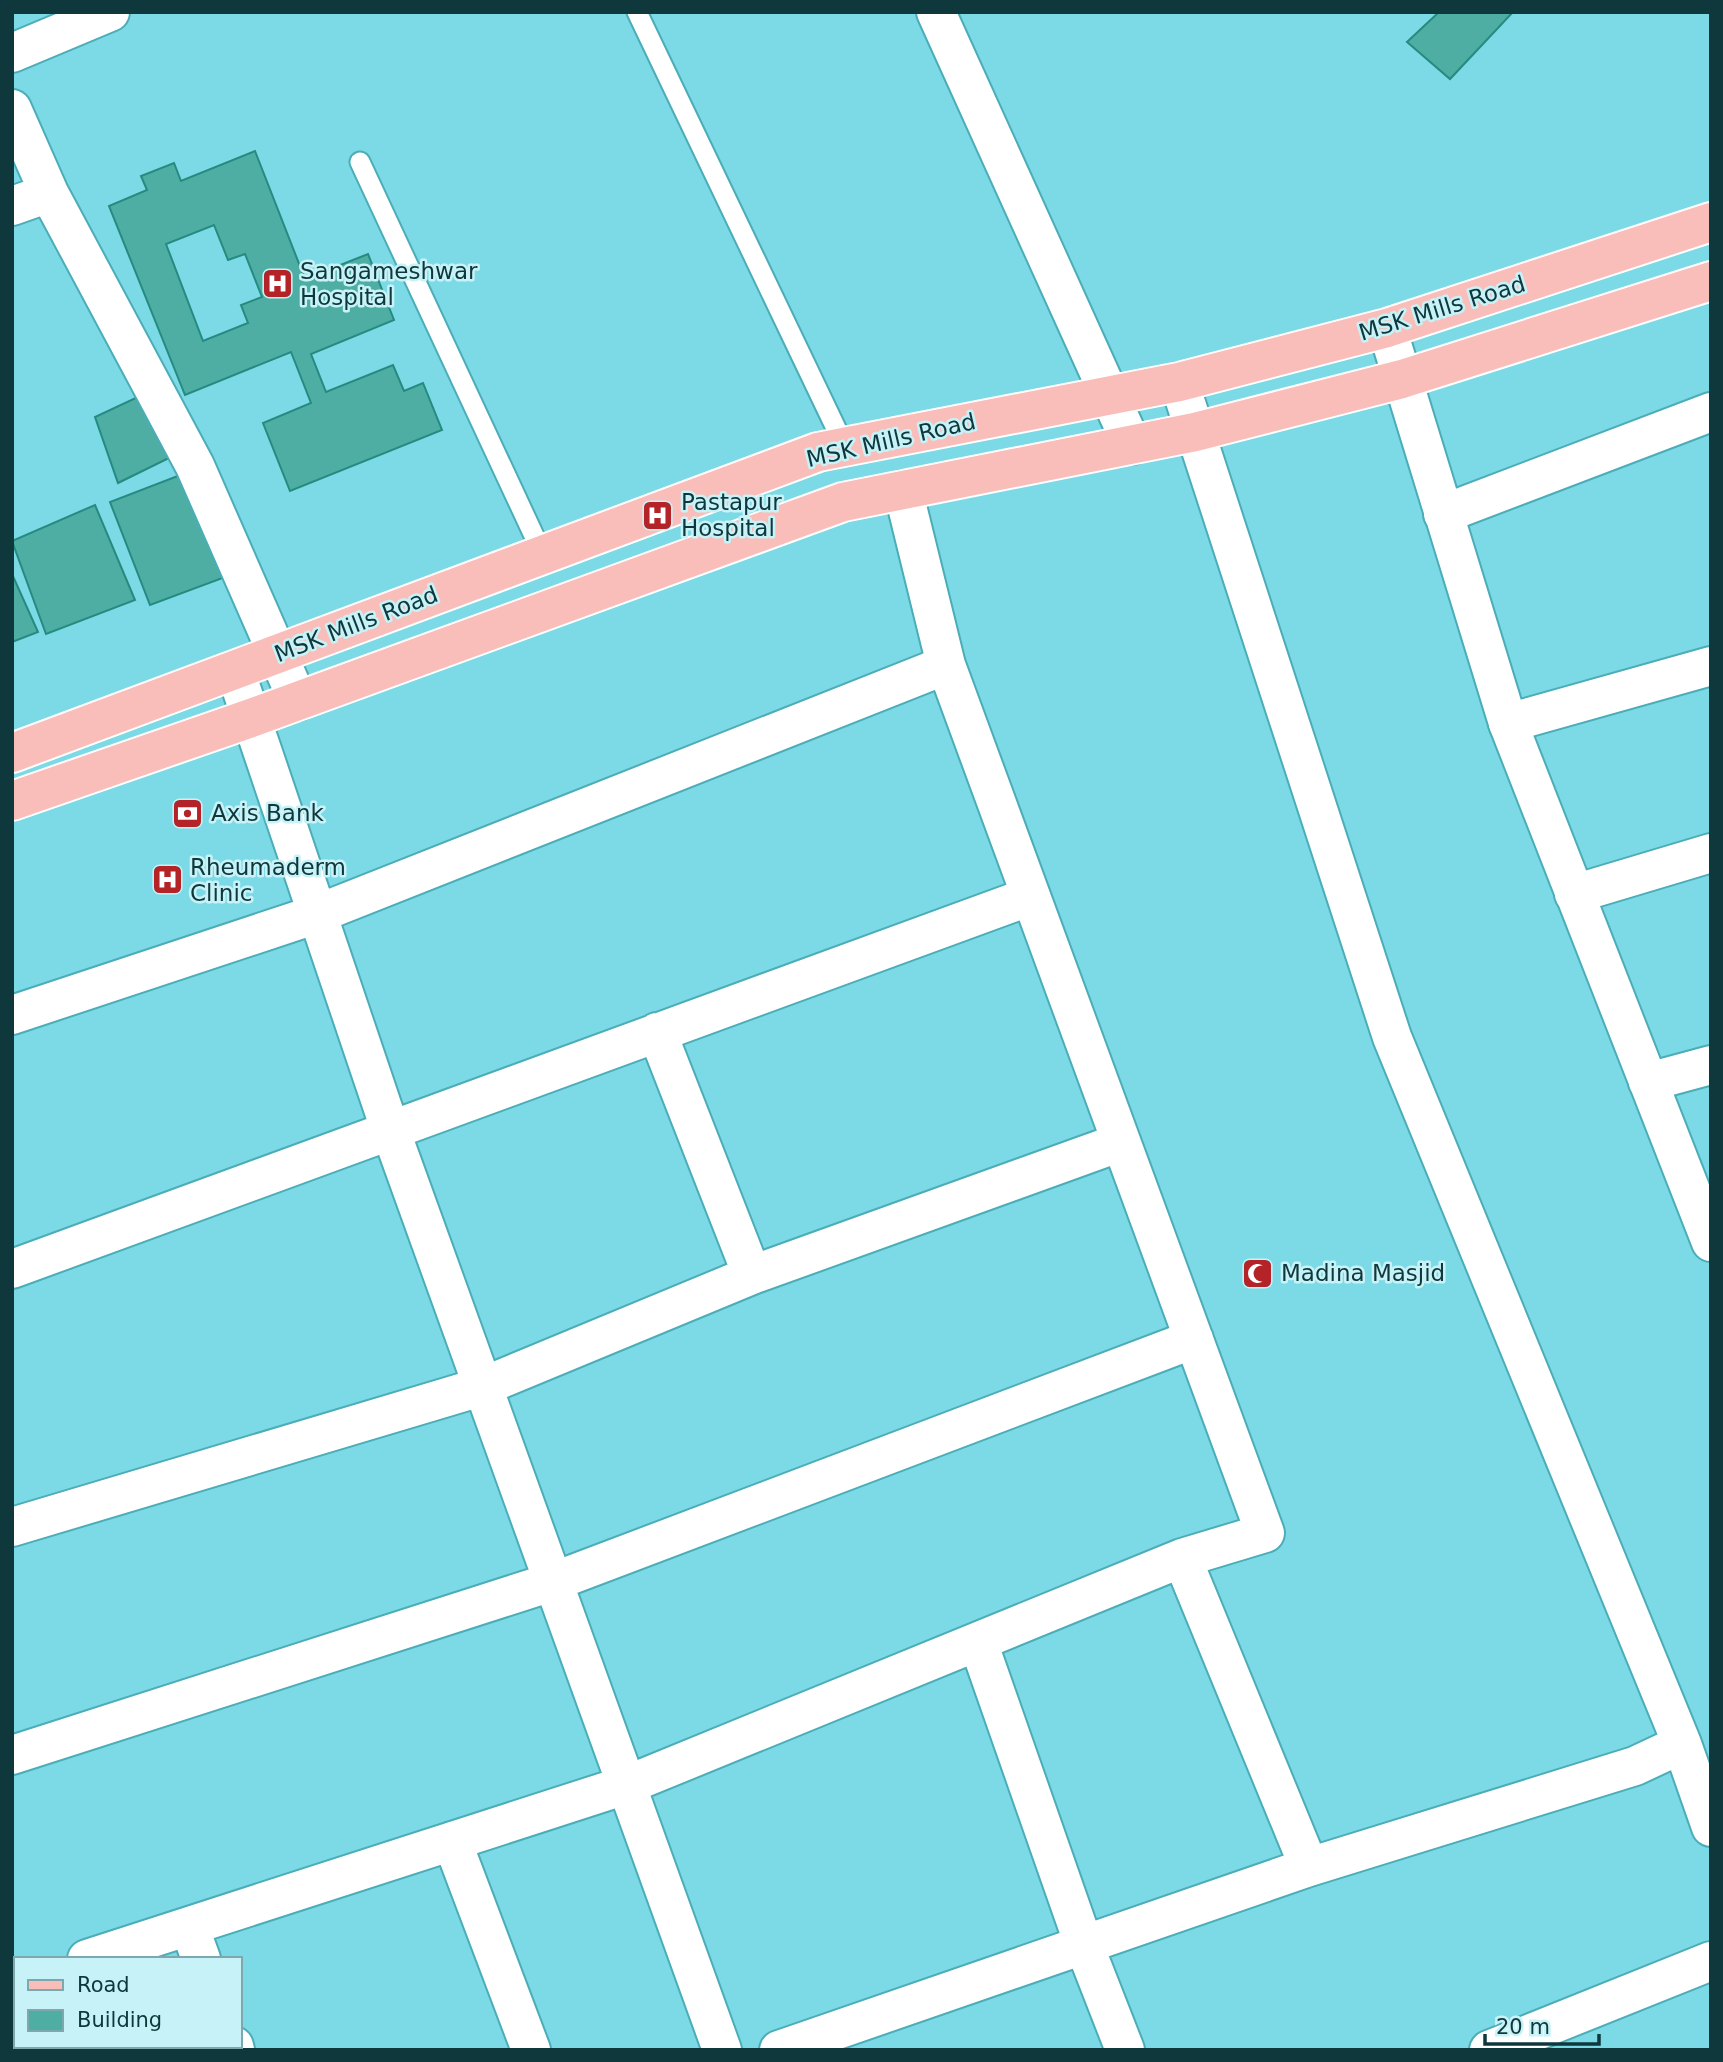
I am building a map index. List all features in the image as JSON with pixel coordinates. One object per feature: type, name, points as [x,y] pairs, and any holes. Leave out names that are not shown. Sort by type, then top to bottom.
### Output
[{"type":"main road","name":"MSK Mills Road","points":[[12,753],[818,452],[1179,382],[1387,328],[1711,222]]},
{"type":"main road","points":[[12,801],[251,718],[843,502],[1195,432],[1402,379],[1711,281]]},
{"type":"street","points":[[12,52],[110,12]]},
{"type":"street","points":[[936,12],[1132,445]]},
{"type":"street","points":[[12,109],[49,193],[195,466],[298,701]]},
{"type":"street","points":[[12,206],[49,193]]},
{"type":"street","points":[[1387,328],[1508,723],[1711,1242]]},
{"type":"street","points":[[1179,382],[1392,1037],[1682,1744],[1711,1827]]},
{"type":"street","points":[[1443,514],[1711,412]]},
{"type":"street","points":[[100,1957],[195,1942],[452,1841],[629,1784],[1182,1558],[1265,1533],[946,665],[903,490]]},
{"type":"street","points":[[12,1014],[317,914],[946,665]]},
{"type":"street","points":[[1508,723],[1711,666]]},
{"type":"street","points":[[235,670],[390,1129],[629,1784],[722,2050]]},
{"type":"street","points":[[1574,894],[1711,853]]},
{"type":"street","points":[[12,1269],[1031,896]]},
{"type":"street","points":[[657,1032],[752,1275]]},
{"type":"street","points":[[1648,1082],[1711,1065]]},
{"type":"street","points":[[12,1527],[484,1386],[752,1275],[1121,1142]]},
{"type":"street","points":[[12,1755],[555,1581],[1194,1339]]},
{"type":"street","points":[[1182,1558],[1309,1867]]},
{"type":"street","points":[[978,1642],[1084,1945],[1125,2050]]},
{"type":"street","points":[[779,2050],[1309,1867],[1635,1766],[1682,1744]]},
{"type":"street","points":[[452,1841],[531,2050]]},
{"type":"street","points":[[1489,2050],[1711,1961]]},
{"type":"lane","points":[[637,12],[844,446]]},
{"type":"lane","points":[[360,162],[543,555]]},
{"type":"building","points":[[1439,12],[1513,12],[1450,79],[1407,42]]},
{"type":"building","points":[[255,151],[305,279],[368,254],[394,320],[311,354],[326,392],[393,365],[404,391],[423,383],[442,430],[290,491],[263,423],[311,403],[291,352],[185,395],[109,206],[147,190],[141,176],[174,163],[181,181]],"holes":[[[214,225],[228,260],[245,254],[262,297],[241,305],[248,323],[203,341],[166,244]]]},
{"type":"building","points":[[142,395],[173,456],[118,483],[95,417]]},
{"type":"building","points":[[188,472],[228,576],[150,605],[110,502]]},
{"type":"building","points":[[95,505],[135,600],[46,634],[12,541]]},
{"type":"building","points":[[12,574],[38,632],[12,642]]},
{"type":"place","name":"Sangameshwar Hospital","points":[[277,284]]},
{"type":"place","name":"Pastapur Hospital","points":[[658,515]]},
{"type":"place","name":"Axis Bank","points":[[188,813]]},
{"type":"place","name":"Rheumaderm Clinic","points":[[167,880]]},
{"type":"place","name":"Madina Masjid","points":[[1258,1273]]}]
